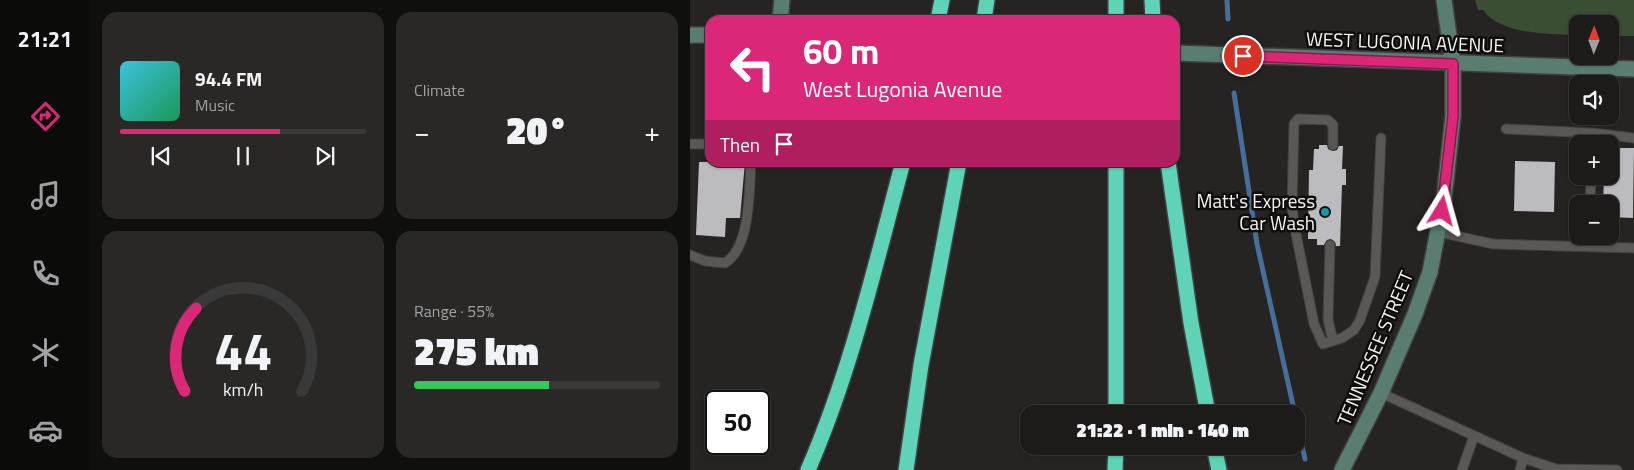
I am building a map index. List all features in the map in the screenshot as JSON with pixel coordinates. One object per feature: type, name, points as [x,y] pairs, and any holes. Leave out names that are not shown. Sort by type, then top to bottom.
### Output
[{"type":"highway","points":[[939,15],[942,0]]},
{"type":"highway","points":[[985,15],[987,0]]},
{"type":"highway","points":[[1116,0],[1116,15]]},
{"type":"highway","points":[[1152,0],[1154,15]]},
{"type":"highway","points":[[808,470],[852,354],[903,167]]},
{"type":"highway","points":[[906,470],[922,365],[957,167]]},
{"type":"highway","points":[[1116,167],[1116,405]]},
{"type":"highway","points":[[1169,167],[1191,323],[1206,405]]},
{"type":"highway","points":[[1115,470],[1116,455]]},
{"type":"highway","points":[[1216,455],[1219,470]]},
{"type":"main road","points":[[780,15],[782,0]]},
{"type":"main road","name":"TENNESSEE STREET","points":[[1342,470],[1382,394],[1430,272],[1444,199],[1453,116],[1453,64],[1444,0]]},
{"type":"main road","points":[[690,34],[705,35]]},
{"type":"main road","name":"WEST LUGONIA AVENUE","points":[[1180,53],[1634,69]]},
{"type":"lane","points":[[1333,146],[1333,124],[1328,120],[1298,119],[1294,124],[1292,207],[1294,224],[1314,324],[1322,344],[1342,338],[1354,330],[1360,320],[1375,277],[1381,138]]},
{"type":"lane","points":[[1506,129],[1593,133],[1634,138]]},
{"type":"lane","points":[[690,144],[705,144]]},
{"type":"lane","points":[[690,261],[725,263],[731,259],[739,247],[746,223],[751,167]]},
{"type":"lane","points":[[1438,232],[1493,244],[1634,248]]},
{"type":"lane","points":[[1330,246],[1328,320],[1333,341]]},
{"type":"lane","points":[[690,255],[705,261]]},
{"type":"lane","points":[[1382,394],[1523,458],[1556,469],[1617,470]]},
{"type":"lane","points":[[1462,470],[1474,436]]},
{"type":"lane","points":[[1520,470],[1523,458]]},
{"type":"green space","points":[[1475,0],[1634,0],[1634,36],[1619,36],[1619,15],[1569,15],[1569,35],[1526,32],[1513,29],[1491,18],[1483,10],[1478,10]]},
{"type":"building","name":"Matt's Express Car Wash","points":[[1319,145],[1327,145],[1328,149],[1333,151],[1337,150],[1339,146],[1343,146],[1342,169],[1346,169],[1346,185],[1342,185],[1340,246],[1336,246],[1335,242],[1331,239],[1327,240],[1324,245],[1317,245],[1317,239],[1308,239],[1309,170],[1313,170],[1314,149],[1319,149]]},
{"type":"building","points":[[1619,148],[1634,148],[1633,218],[1619,217],[1619,195],[1603,195],[1604,185],[1619,185]]},
{"type":"building","points":[[1515,161],[1555,162],[1554,212],[1514,211]]},
{"type":"building","points":[[699,162],[705,162],[705,167],[745,167],[740,218],[726,218],[725,237],[696,235]]},
{"type":"waterway","points":[[1227,0],[1228,19]]},
{"type":"waterway","points":[[1234,93],[1257,244],[1293,405]]},
{"type":"waterway","points":[[1304,455],[1305,459]]},
{"type":"place","name":"Matt's Express Car Wash","points":[[1325,212]]},
{"type":"route","points":[[1243,56],[1453,64],[1453,116],[1442,211]]}]
